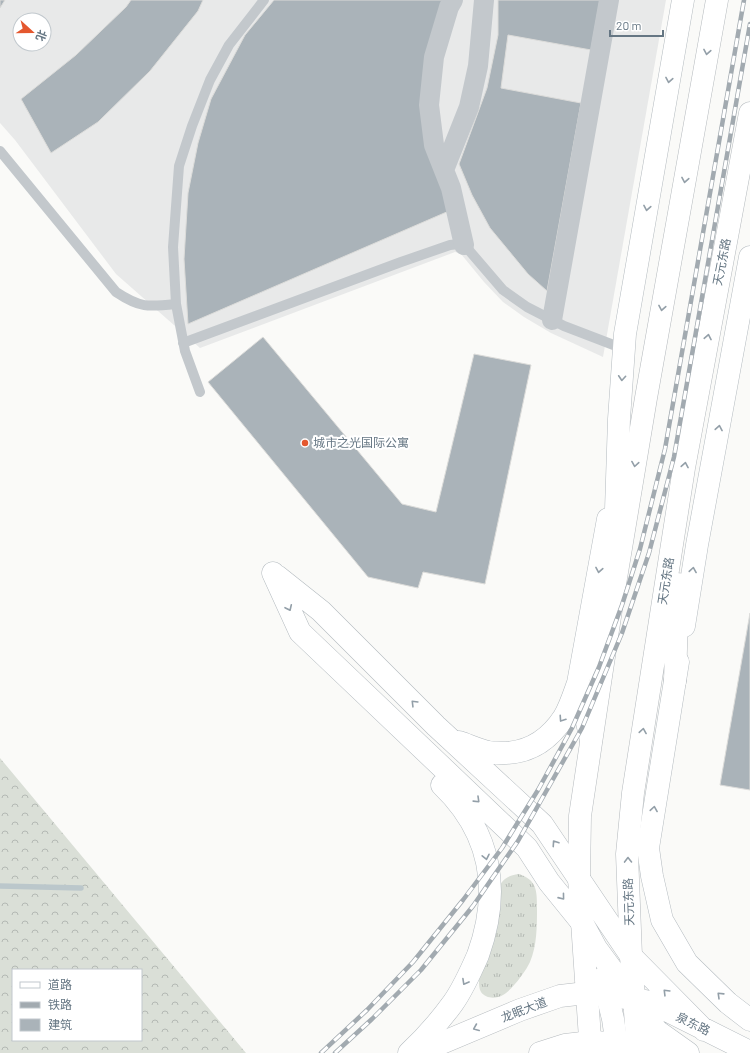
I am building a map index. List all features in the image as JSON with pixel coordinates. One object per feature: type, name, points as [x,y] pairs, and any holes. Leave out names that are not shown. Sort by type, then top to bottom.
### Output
[{"type":"main road","points":[[614,590],[617,465],[626,326],[683,0]]},
{"type":"main road","points":[[591,1047],[579,878],[580,816],[614,590],[646,398],[717,0]]},
{"type":"main road","name":"天元东路","points":[[638,1048],[642,1001],[631,956],[627,854],[633,793],[680,494],[750,113]]},
{"type":"main road","name":"天元东路","points":[[750,257],[697,545],[648,848],[652,876],[662,920],[687,963],[728,1003],[750,1020]]},
{"type":"main road","points":[[436,726],[460,742],[487,752],[512,754],[532,748],[548,736],[564,717],[578,683],[617,465],[646,398]]},
{"type":"main road","points":[[675,680],[680,494]]},
{"type":"main road","points":[[661,1047],[642,1001],[596,948],[583,924],[549,882],[527,848],[300,632],[273,573],[321,611],[436,726],[542,824],[631,956],[704,1030]]},
{"type":"main road","points":[[578,683],[591,742]]},
{"type":"main road","points":[[365,693],[392,737],[452,794],[465,810],[476,828],[484,848],[490,875],[490,906],[485,934],[472,969],[454,1003],[426,1036],[409,1053]]},
{"type":"main road","points":[[579,878],[613,1019],[618,1053]]},
{"type":"main road","name":"龙眠大道","points":[[418,1053],[520,1010],[560,996],[586,993],[642,1001]]},
{"type":"main road","name":"泉东路","points":[[642,1001],[750,1052]]},
{"type":"main road","points":[[540,1053],[565,1045],[638,1048],[661,1047],[688,1053]]},
{"type":"street","points":[[453,0],[449,7],[434,57],[429,105],[434,145],[451,188],[464,245]]},
{"type":"street","points":[[444,170],[468,107],[478,66],[484,0]]},
{"type":"street","points":[[552,320],[609,0]]},
{"type":"lane","points":[[200,392],[185,351],[176,304],[173,247],[179,166],[192,126],[210,80],[229,45],[264,0]]},
{"type":"lane","points":[[0,150],[116,292],[130,302],[149,307],[176,304]]},
{"type":"lane","points":[[183,342],[408,259],[453,244],[464,245],[503,290],[527,307],[587,336],[624,349]]},
{"type":"shaded area","points":[[0,0],[666,0],[603,357],[551,333],[524,317],[503,302],[461,254],[455,252],[200,348],[116,274],[15,140],[0,123]]},
{"type":"green space","points":[[0,758],[246,1053],[0,1053]]},
{"type":"green space","points":[[519,874],[525,876],[533,883],[536,891],[537,922],[534,949],[528,966],[507,993],[494,998],[488,997],[481,992],[479,988],[479,980],[498,888],[506,878]]},
{"type":"building","points":[[0,0],[5,0],[0,8]]},
{"type":"building","points":[[131,0],[203,0],[198,11],[150,71],[98,122],[51,153],[21,99],[76,55],[126,7]]},
{"type":"building","points":[[274,0],[443,0],[423,76],[449,211],[188,324],[184,259],[188,193],[198,143],[211,99],[245,35]]},
{"type":"building","points":[[498,0],[600,0],[591,50],[508,35],[501,88],[581,103],[547,291],[528,274],[490,228],[472,195],[459,164],[487,88],[498,35]]},
{"type":"building","name":"城市之光国际公寓","points":[[263,337],[402,504],[436,512],[474,354],[531,365],[485,584],[423,572],[418,588],[368,577],[208,382]]},
{"type":"building","points":[[750,613],[750,790],[720,785]]},
{"type":"waterway","points":[[0,886],[81,888]]},
{"type":"railway","points":[[321,1053],[367,1010],[413,962],[463,900],[502,848],[538,790],[572,728],[599,667],[622,605],[640,549],[665,449],[744,0]]},
{"type":"railway","points":[[335,1053],[372,1019],[421,970],[473,906],[518,841],[582,728],[622,633],[649,553],[674,457],[750,24]]},
{"type":"place","name":"城市之光国际公寓","points":[[305,443]]}]
